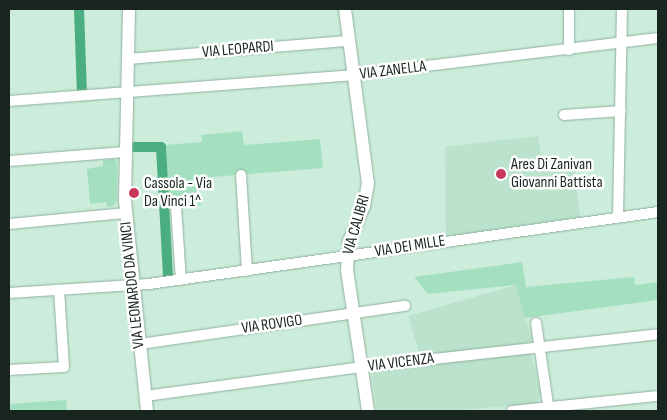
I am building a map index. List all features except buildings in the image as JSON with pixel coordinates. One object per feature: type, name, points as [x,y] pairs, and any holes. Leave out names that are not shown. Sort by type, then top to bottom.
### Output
[{"type":"street","name":"VIA LEONARDO DA VINCI","points":[[129,9],[125,152],[126,213],[146,411]]},
{"type":"street","name":"VIA CALIBRI","points":[[345,9],[352,76],[368,188],[347,256],[352,314],[368,411]]},
{"type":"street","points":[[569,9],[569,50]]},
{"type":"street","points":[[618,217],[622,9]]},
{"type":"street","name":"VIA ZANELLA","points":[[9,101],[352,76],[658,38]]},
{"type":"street","name":"VIA LEOPARDI","points":[[128,59],[349,41]]},
{"type":"street","points":[[564,115],[621,111]]},
{"type":"street","points":[[9,161],[125,152]]},
{"type":"street","points":[[241,175],[247,271]]},
{"type":"street","points":[[176,207],[181,280]]},
{"type":"street","name":"VIA DEI MILLE","points":[[9,293],[181,280],[658,212]]},
{"type":"street","points":[[9,224],[126,213]]},
{"type":"street","points":[[9,370],[64,367],[59,290]]},
{"type":"street","name":"VIA ROVIGO","points":[[140,344],[405,306]]},
{"type":"street","points":[[536,323],[549,410]]},
{"type":"street","name":"VIA VICENZA","points":[[145,396],[361,367],[658,334]]},
{"type":"street","points":[[512,411],[549,410],[658,396]]},
{"type":"shaded area","points":[[242,131],[244,145],[320,139],[323,168],[200,178],[201,205],[169,207],[165,145],[202,142],[201,135]]},
{"type":"shaded area","points":[[538,136],[543,168],[575,170],[580,217],[446,237],[445,147]]},
{"type":"shaded area","points":[[115,159],[117,163],[117,201],[113,206],[107,207],[106,202],[90,204],[87,169],[103,166],[103,160]]},
{"type":"shaded area","points":[[522,262],[526,287],[634,277],[635,285],[658,282],[658,300],[525,318],[516,285],[428,294],[414,277]]},
{"type":"shaded area","points":[[516,285],[532,341],[424,372],[408,316]]},
{"type":"shaded area","points":[[531,352],[541,395],[536,404],[447,411],[377,411],[371,370]]},
{"type":"shaded area","points":[[66,400],[67,411],[9,411],[9,404]]},
{"type":"waterway","points":[[79,9],[82,93]]},
{"type":"waterway","points":[[132,147],[161,147],[168,275]]},
{"type":"place","name":"Ares Di Zanivan Giovanni Battista","points":[[501,174]]},
{"type":"place","name":"Cassola - Via Da Vinci 1^","points":[[134,193]]}]
